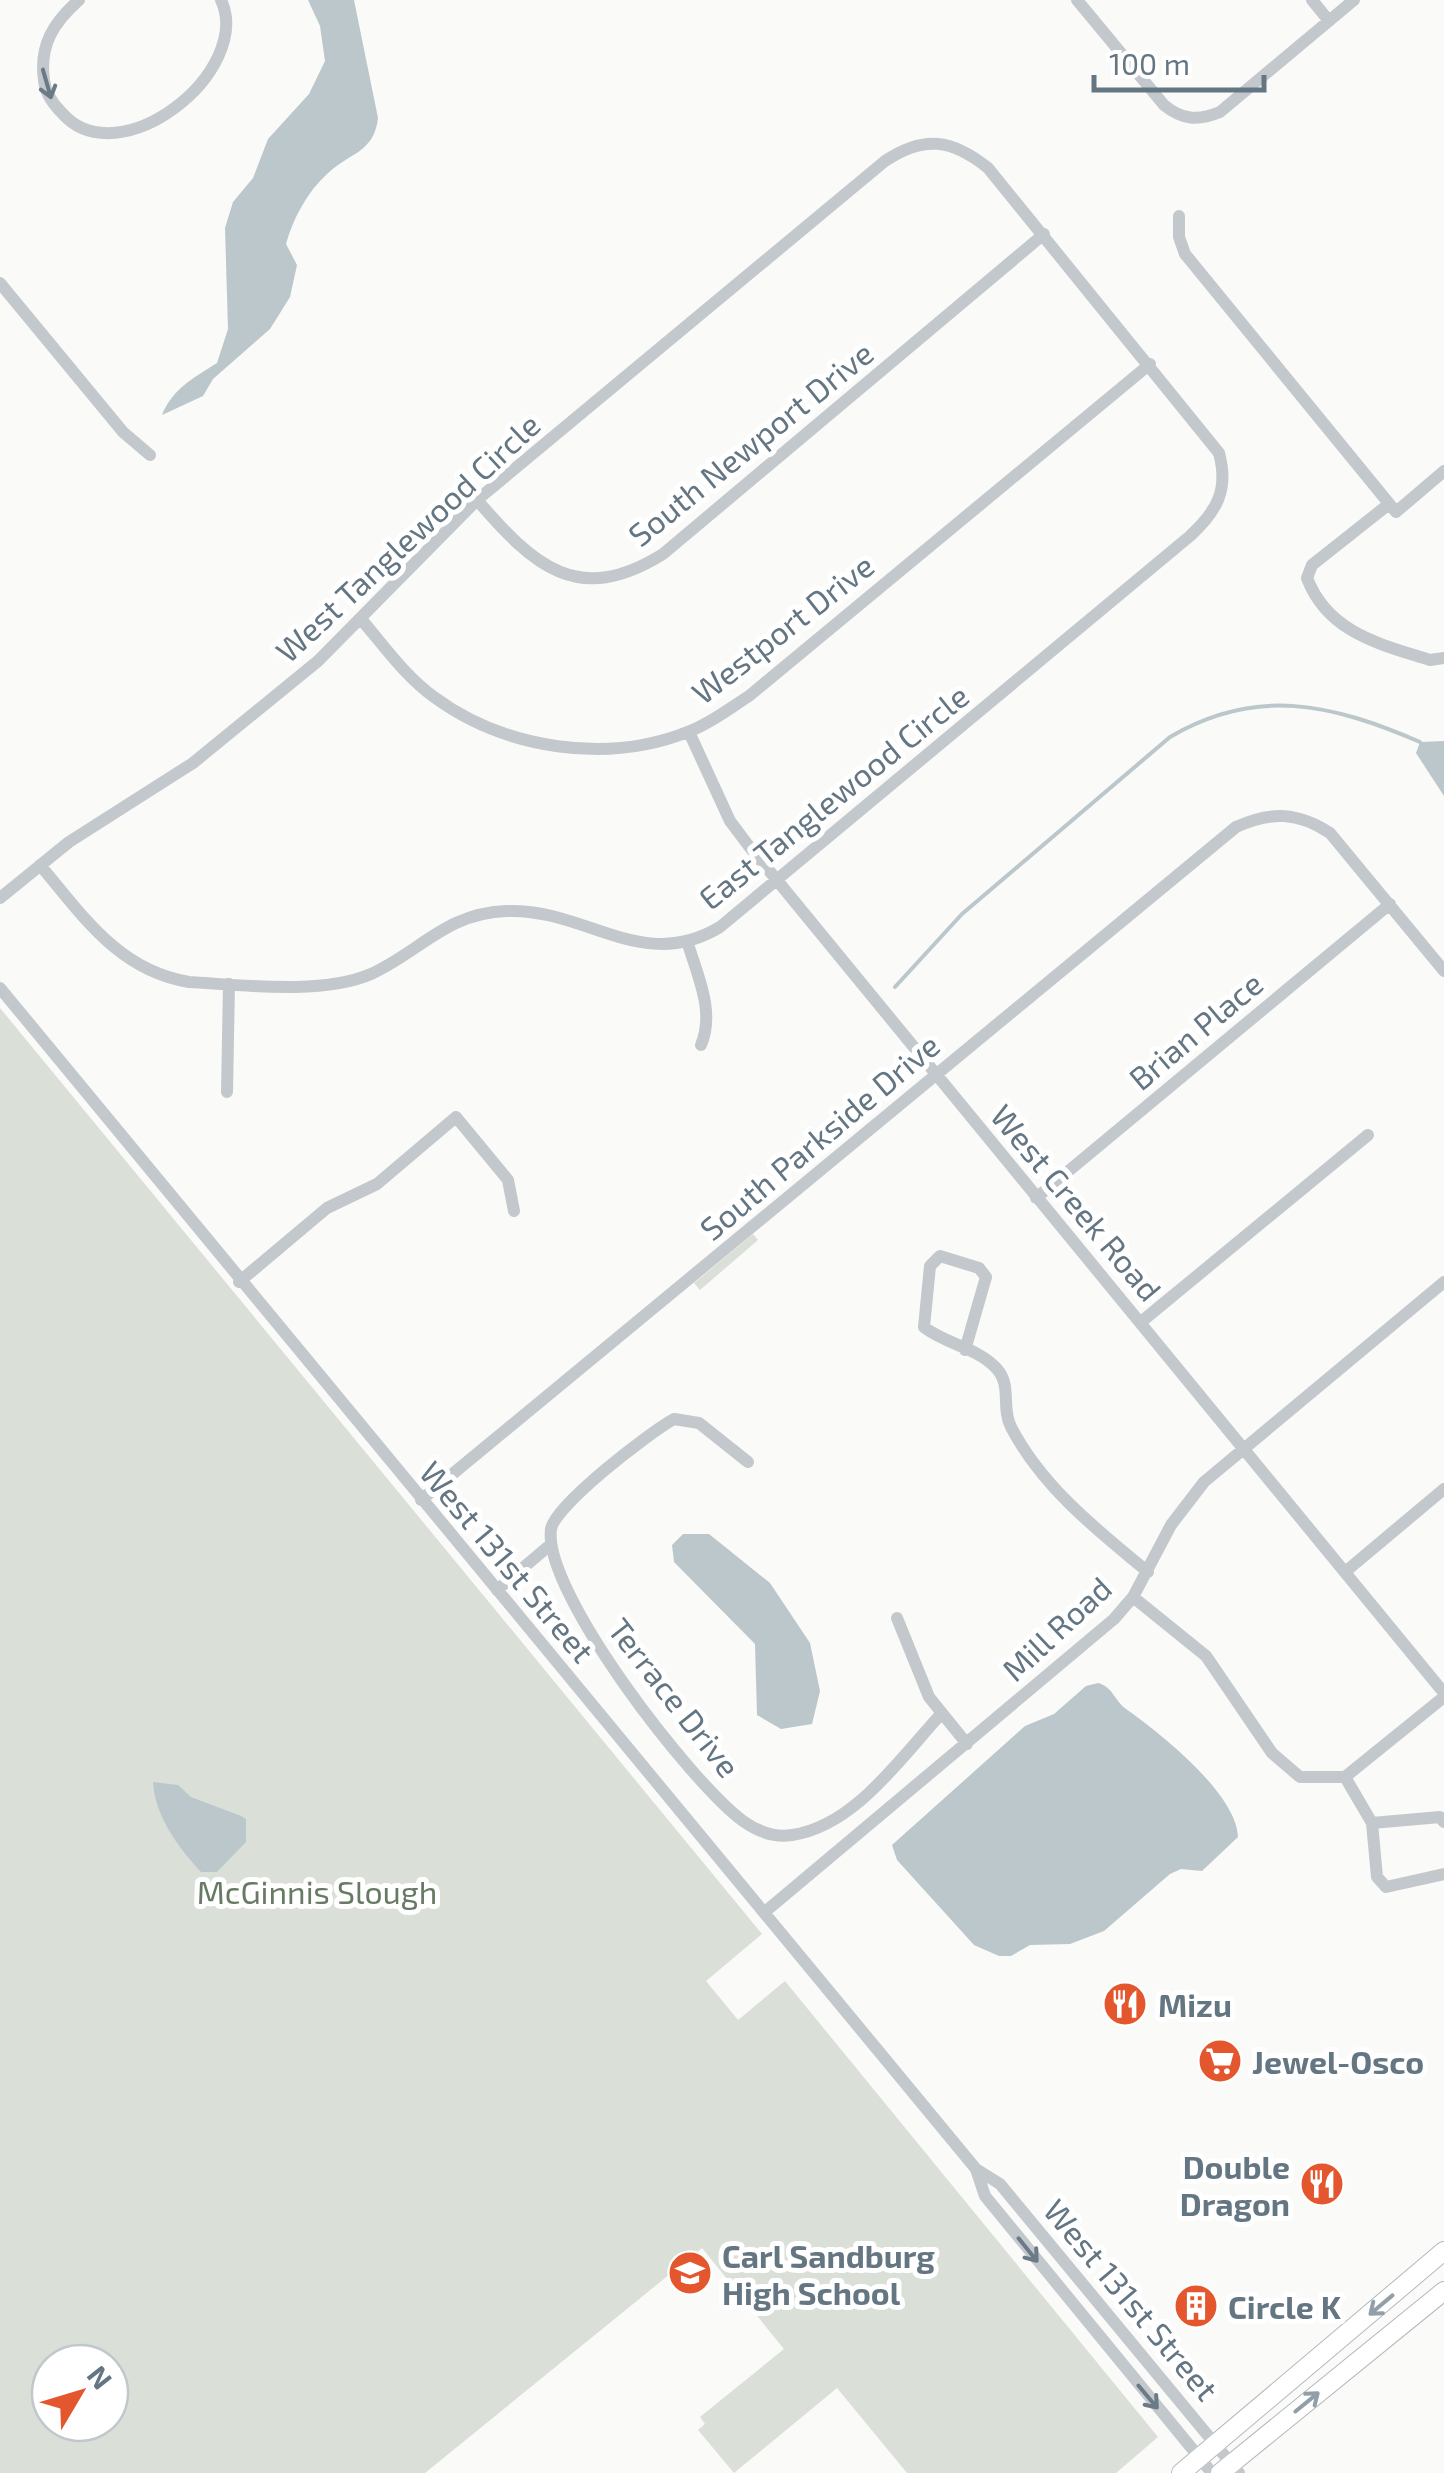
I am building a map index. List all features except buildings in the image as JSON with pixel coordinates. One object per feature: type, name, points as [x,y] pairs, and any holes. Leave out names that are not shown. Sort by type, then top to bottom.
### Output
[{"type":"highway","points":[[1181,2473],[1444,2251]]},
{"type":"highway","points":[[1230,2470],[1444,2291]]},
{"type":"street","points":[[73,2],[58,18],[46,41],[44,86],[70,122],[96,134],[125,133],[148,126],[219,61],[228,36],[221,0]]},
{"type":"street","points":[[1077,0],[1164,105],[1178,116],[1193,118],[1220,112],[1354,0]]},
{"type":"street","points":[[1312,0],[1329,21]]},
{"type":"street","name":"West Tanglewood Circle","points":[[0,898],[40,865],[193,763],[318,661],[477,500],[885,161],[923,142],[940,141],[988,168],[1044,234]]},
{"type":"street","points":[[1179,216],[1179,237],[1186,254],[1392,508]]},
{"type":"street","points":[[1044,234],[1150,364]]},
{"type":"street","name":"South Newport Drive","points":[[477,500],[520,550],[542,566],[570,577],[600,580],[635,572],[663,554],[1044,234]]},
{"type":"street","points":[[0,283],[123,432],[150,455]]},
{"type":"street","name":"East Tanglewood Circle","points":[[40,865],[98,934],[135,964],[165,978],[229,984],[350,981],[390,964],[440,928],[463,918],[510,911],[538,914],[645,943],[688,944],[720,927],[1206,521],[1226,485],[1219,453],[1150,364]]},
{"type":"street","name":"Westport Drive","points":[[361,619],[432,696],[458,712],[531,742],[604,749],[689,732],[748,696],[1150,364]]},
{"type":"street","points":[[1444,471],[1312,566],[1307,578],[1318,598],[1350,632],[1430,660],[1444,658]]},
{"type":"street","name":"West Creek Road","points":[[689,732],[730,821],[775,880],[1444,1695]]},
{"type":"street","name":"South Parkside Drive","points":[[422,1500],[1221,837],[1254,818],[1286,814],[1318,825],[1343,844],[1390,904]]},
{"type":"street","points":[[1390,904],[1444,970]]},
{"type":"street","name":"Brian Place","points":[[1036,1198],[1390,904]]},
{"type":"street","points":[[688,944],[706,1006],[708,1030],[701,1045]]},
{"type":"street","points":[[228,1092],[229,984]]},
{"type":"street","name":"West 131st Street","points":[[0,988],[238,1282],[766,1911],[976,2168],[1000,2184],[1216,2444],[1230,2470]]},
{"type":"street","points":[[238,1282],[327,1208],[377,1184],[456,1117],[508,1180],[514,1211]]},
{"type":"street","points":[[1141,1322],[1368,1135]]},
{"type":"street","points":[[966,1350],[986,1278],[980,1268],[940,1256],[930,1266],[921,1320],[929,1331],[998,1370],[1006,1387],[1006,1418],[1051,1485],[1148,1572]]},
{"type":"street","name":"Mill Road","points":[[766,1911],[1103,1628],[1133,1597],[1186,1502],[1243,1448],[1444,1282]]},
{"type":"street","points":[[497,1590],[550,1545],[556,1515],[674,1419],[699,1423],[748,1462]]},
{"type":"street","points":[[1345,1572],[1444,1490]]},
{"type":"street","name":"Terrace Drive","points":[[550,1545],[574,1602],[606,1658],[697,1776],[731,1811],[759,1830],[793,1836],[828,1823],[868,1792],[942,1713]]},
{"type":"street","points":[[1133,1597],[1206,1656],[1286,1768],[1316,1780],[1345,1777],[1444,1695]]},
{"type":"street","points":[[898,1618],[929,1697],[967,1744]]},
{"type":"street","points":[[1345,1777],[1372,1823],[1377,1877],[1386,1887],[1444,1874]]},
{"type":"street","points":[[1372,1823],[1440,1817],[1444,1822]]},
{"type":"street","name":"West 131st Street","points":[[976,2168],[985,2196],[1212,2473]]},
{"type":"green space","name":"McGinnis Slough","points":[[0,1008],[762,1934],[706,1981],[738,2020],[785,1981],[1158,2437],[1116,2473],[907,2473],[837,2388],[734,2473],[698,2430],[705,2424],[700,2417],[784,2349],[702,2248],[425,2473],[0,2473]]},
{"type":"green space","points":[[753,1234],[758,1240],[700,1290],[694,1283]]},
{"type":"shaded area","points":[[308,0],[354,0],[378,118],[376,130],[360,151],[320,181],[302,206],[286,244],[297,265],[290,297],[270,329],[213,379],[203,396],[162,415],[178,391],[217,363],[228,329],[225,228],[233,202],[253,178],[268,139],[309,94],[325,61],[320,26]]},
{"type":"shaded area","points":[[1444,741],[1444,796],[1416,753],[1420,742]]},
{"type":"shaded area","points":[[683,1534],[709,1534],[770,1583],[810,1643],[820,1691],[812,1724],[781,1729],[757,1715],[755,1644],[674,1562],[672,1545]]},
{"type":"shaded area","points":[[1098,1683],[1194,1765],[1225,1802],[1238,1837],[1202,1871],[1181,1869],[1170,1874],[1104,1931],[1070,1944],[1030,1945],[1011,1956],[999,1956],[974,1945],[897,1860],[892,1845],[1025,1726],[1054,1714],[1086,1686]]},
{"type":"shaded area","points":[[153,1782],[178,1785],[191,1797],[246,1819],[246,1842],[217,1872],[201,1872],[169,1830],[158,1807]]},
{"type":"waterway","points":[[895,987],[962,914],[1170,737],[1202,721],[1233,711],[1295,706],[1356,718],[1420,742]]},
{"type":"place","name":"Mizu","points":[[1125,2004]]},
{"type":"place","name":"Jewel-Osco","points":[[1220,2061]]},
{"type":"place","name":"Double Dragon","points":[[1322,2184]]},
{"type":"place","name":"Carl Sandburg High School","points":[[690,2273]]},
{"type":"place","name":"Circle K","points":[[1196,2306]]}]
